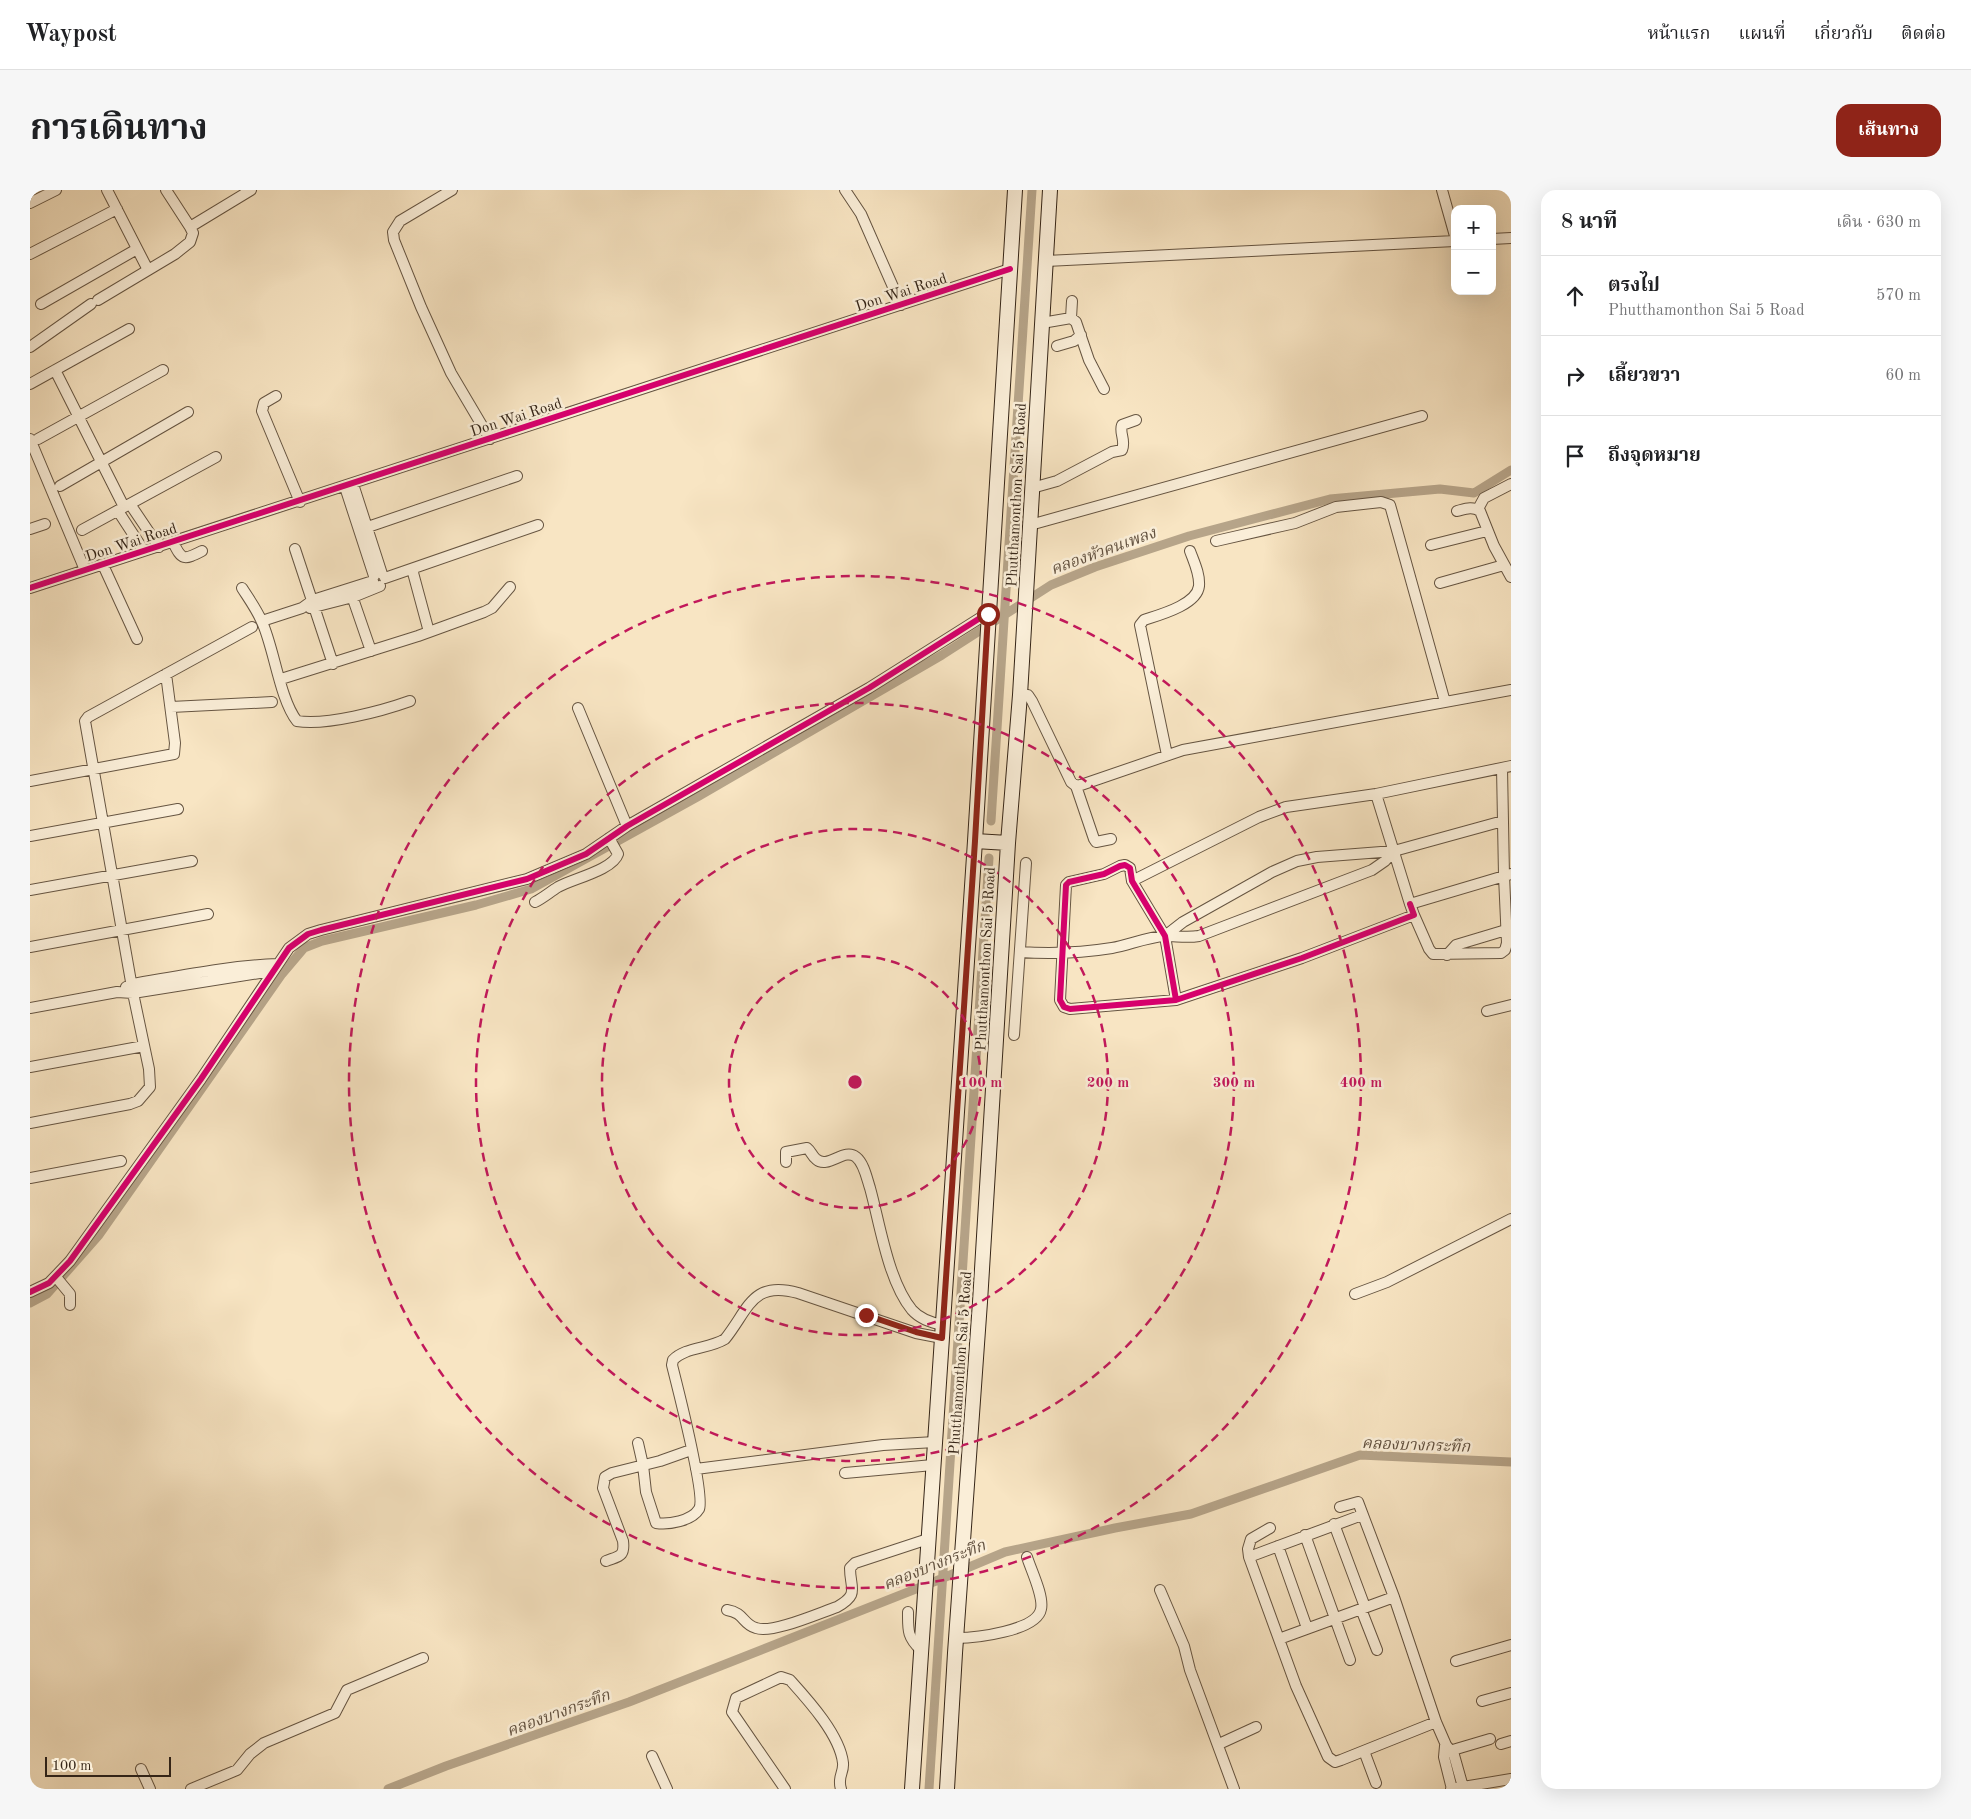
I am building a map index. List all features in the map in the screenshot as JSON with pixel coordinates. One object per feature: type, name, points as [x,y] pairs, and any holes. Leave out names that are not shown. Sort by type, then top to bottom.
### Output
[{"type":"main road","name":"Phutthamonthon Sai 5 Road","points":[[912,1789],[975,841],[1015,190]]},
{"type":"main road","name":"Phutthamonthon Sai 5 Road","points":[[947,1789],[980,1302],[1008,842],[1026,613],[1050,190]]},
{"type":"main road","points":[[975,841],[1008,842]]},
{"type":"street","points":[[30,203],[56,190]]},
{"type":"street","points":[[107,190],[148,270]]},
{"type":"street","points":[[190,227],[251,190]]},
{"type":"street","points":[[452,190],[400,221],[393,232],[394,240],[421,307],[451,373],[490,439]]},
{"type":"street","points":[[845,190],[860,214],[901,305]]},
{"type":"street","points":[[1442,190],[1451,222]]},
{"type":"street","points":[[30,347],[94,302],[185,247],[193,234],[168,191]]},
{"type":"street","points":[[30,254],[116,209]]},
{"type":"street","points":[[1496,239],[1511,238]]},
{"type":"street","points":[[1046,261],[1451,241]]},
{"type":"street","points":[[41,304],[137,249]]},
{"type":"street","name":"Don Wai Road","points":[[30,588],[300,502],[1010,269]]},
{"type":"street","points":[[1071,318],[1072,301]]},
{"type":"street","points":[[1042,322],[1071,318],[1076,322],[1089,360],[1104,389]]},
{"type":"street","points":[[30,384],[129,329]]},
{"type":"street","points":[[1057,346],[1074,341],[1081,335]]},
{"type":"street","points":[[55,370],[144,551]]},
{"type":"street","points":[[86,570],[32,441],[163,370]]},
{"type":"street","points":[[276,396],[264,403],[262,412],[300,502]]},
{"type":"street","points":[[60,486],[188,412]]},
{"type":"street","points":[[1030,525],[1422,416]]},
{"type":"street","points":[[1032,488],[1058,481],[1112,452],[1122,450],[1124,439],[1121,428],[1122,424],[1136,420]]},
{"type":"street","points":[[82,530],[216,457]]},
{"type":"street","points":[[363,528],[517,476]]},
{"type":"street","points":[[1478,509],[1484,498],[1511,484]]},
{"type":"street","points":[[349,485],[379,579]]},
{"type":"street","points":[[1216,541],[1295,523],[1336,507],[1381,502],[1390,505],[1445,702]]},
{"type":"street","points":[[124,507],[159,547]]},
{"type":"street","points":[[1458,510],[1478,509]]},
{"type":"street","points":[[1478,509],[1487,531],[1511,577]]},
{"type":"street","points":[[30,529],[45,524]]},
{"type":"street","points":[[262,621],[351,593],[379,579],[538,525]]},
{"type":"street","points":[[1431,545],[1487,531]]},
{"type":"street","points":[[173,542],[180,556],[184,558],[189,558],[202,552]]},
{"type":"street","points":[[295,549],[333,664]]},
{"type":"street","points":[[1167,755],[1140,625],[1144,620],[1186,603],[1198,591],[1199,584],[1196,568],[1190,551]]},
{"type":"street","points":[[103,565],[137,639]]},
{"type":"street","points":[[1440,583],[1504,565]]},
{"type":"street","points":[[412,569],[429,632]]},
{"type":"street","points":[[280,679],[333,664],[429,632],[492,608],[510,587]]},
{"type":"street","points":[[242,588],[262,621],[293,717],[296,720],[302,722],[351,716],[410,701]]},
{"type":"street","points":[[351,593],[371,651]]},
{"type":"street","points":[[62,1283],[75,1254],[201,1079],[292,944],[308,934],[527,879],[612,844],[627,826],[869,688],[988,614]]},
{"type":"street","points":[[30,1123],[107,1109],[138,1100],[150,1087],[149,1069],[132,989],[85,721],[88,717],[252,627]]},
{"type":"street","points":[[30,781],[174,754],[172,707],[166,674]]},
{"type":"street","points":[[1076,786],[1081,786],[1183,750],[1511,690]]},
{"type":"street","points":[[1020,695],[1028,695],[1032,701],[1071,782],[1076,786],[1094,839],[1096,842],[1111,839]]},
{"type":"street","points":[[172,707],[272,702]]},
{"type":"street","points":[[578,708],[627,826]]},
{"type":"street","points":[[1132,880],[1271,812],[1286,807],[1376,794],[1507,767],[1503,821],[1507,875],[1507,943],[1505,950],[1501,953],[1446,955],[1431,952],[1410,904],[1376,794]]},
{"type":"street","points":[[30,836],[178,809]]},
{"type":"street","points":[[1165,936],[1191,917],[1272,872],[1297,861],[1317,857],[1394,851],[1503,821]]},
{"type":"street","points":[[535,902],[558,887],[615,860],[618,854],[612,844]]},
{"type":"street","points":[[1020,949],[1065,952],[1110,948],[1165,936],[1188,938],[1199,936],[1372,870],[1385,861],[1394,851]]},
{"type":"street","points":[[30,890],[192,861]]},
{"type":"street","points":[[1014,1035],[1026,863]]},
{"type":"street","points":[[1176,1000],[1165,936],[1132,880],[1130,868],[1125,865],[1120,866],[1104,874],[1069,882],[1066,885],[1065,952],[1060,1000],[1064,1006],[1070,1008],[1176,1000],[1302,958],[1414,915]]},
{"type":"street","points":[[1410,904],[1507,875]]},
{"type":"street","points":[[1004,906],[1023,908]]},
{"type":"street","points":[[30,947],[208,914]]},
{"type":"street","points":[[1446,955],[1456,945],[1506,930]]},
{"type":"street","points":[[30,1008],[132,989],[275,968]]},
{"type":"street","points":[[1487,1011],[1511,1005]]},
{"type":"street","points":[[30,1066],[144,1046]]},
{"type":"street","points":[[786,1162],[786,1152],[801,1148],[806,1148],[816,1159],[822,1162],[850,1154],[856,1157],[864,1170],[900,1291],[913,1312],[942,1331]]},
{"type":"street","points":[[30,1178],[121,1161]]},
{"type":"street","points":[[1355,1294],[1386,1282],[1511,1219]]},
{"type":"street","points":[[30,1292],[49,1283],[62,1283]]},
{"type":"street","points":[[62,1283],[71,1299],[70,1305]]},
{"type":"street","points":[[638,1443],[646,1492],[656,1523],[664,1524],[689,1517],[698,1510],[700,1494],[696,1469],[672,1365],[673,1360],[682,1354],[725,1339],[750,1304],[762,1292],[774,1288],[783,1288],[916,1332],[942,1331]]},
{"type":"street","points":[[696,1469],[884,1445],[935,1442]]},
{"type":"street","points":[[606,1561],[621,1555],[624,1550],[623,1541],[603,1488],[605,1477],[612,1473],[660,1461],[691,1450]]},
{"type":"street","points":[[845,1473],[933,1465]]},
{"type":"street","points":[[1340,1507],[1358,1502],[1394,1597],[1436,1722],[1462,1787]]},
{"type":"street","points":[[1249,1557],[1362,1515]]},
{"type":"street","points":[[1334,1524],[1376,1650]]},
{"type":"street","points":[[1270,1528],[1251,1539],[1248,1549],[1249,1557],[1296,1686],[1328,1756],[1335,1762],[1436,1722]]},
{"type":"street","points":[[1305,1535],[1334,1620],[1350,1660]]},
{"type":"street","points":[[727,1610],[736,1612],[752,1627],[768,1630],[837,1607],[852,1596],[850,1568],[856,1563],[928,1539]]},
{"type":"street","points":[[1278,1546],[1307,1628]]},
{"type":"street","points":[[956,1638],[976,1638],[995,1634],[1016,1628],[1038,1617],[1042,1602],[1027,1557]]},
{"type":"street","points":[[1160,1590],[1184,1646],[1190,1670],[1219,1744],[1234,1789]]},
{"type":"street","points":[[1279,1639],[1394,1597]]},
{"type":"street","points":[[908,1612],[909,1635],[912,1642],[920,1650]]},
{"type":"street","points":[[1456,1661],[1511,1645]]},
{"type":"street","points":[[191,1789],[237,1770],[250,1754],[264,1743],[335,1713],[347,1690],[422,1658]]},
{"type":"street","points":[[785,1789],[732,1712],[736,1698],[781,1677],[790,1680],[832,1734],[843,1763],[838,1780],[841,1789]]},
{"type":"street","points":[[1482,1701],[1511,1693]]},
{"type":"street","points":[[1219,1744],[1256,1727]]},
{"type":"street","points":[[1447,1749],[1490,1739]]},
{"type":"street","points":[[1447,1749],[1451,1789],[1511,1779]]},
{"type":"street","points":[[1364,1751],[1376,1783]]},
{"type":"street","points":[[652,1756],[668,1789]]},
{"type":"street","points":[[141,1769],[150,1789]]},
{"type":"waterway","points":[[991,821],[1032,190]]},
{"type":"waterway","name":"คลองหัวคนเพลง","points":[[30,1303],[47,1294],[99,1235],[282,974],[304,948],[322,941],[476,905],[531,889],[699,796],[942,655],[1051,585],[1095,567],[1189,536],[1330,499],[1440,489],[1474,493],[1511,470]]},
{"type":"waterway","points":[[929,1789],[989,858]]},
{"type":"waterway","name":"คลองบางกระทึก","points":[[388,1789],[446,1766],[629,1702],[1005,1552],[1191,1514],[1360,1455],[1511,1462]]},
{"type":"cycle path","points":[[30,588],[1010,269]]},
{"type":"cycle path","points":[[30,1292],[49,1283],[70,1261],[201,1079],[289,948],[308,934],[527,879],[586,854],[627,826],[869,688],[988,613]]},
{"type":"cycle path","points":[[1176,1000],[1165,936],[1132,881],[1130,868],[1125,865],[1120,866],[1104,874],[1069,882],[1066,885],[1060,1000],[1064,1007],[1070,1009],[1176,1000],[1302,958],[1414,915],[1410,904]]},
{"type":"route","points":[[866,1315],[932,1337],[942,1338],[988,614]]}]
